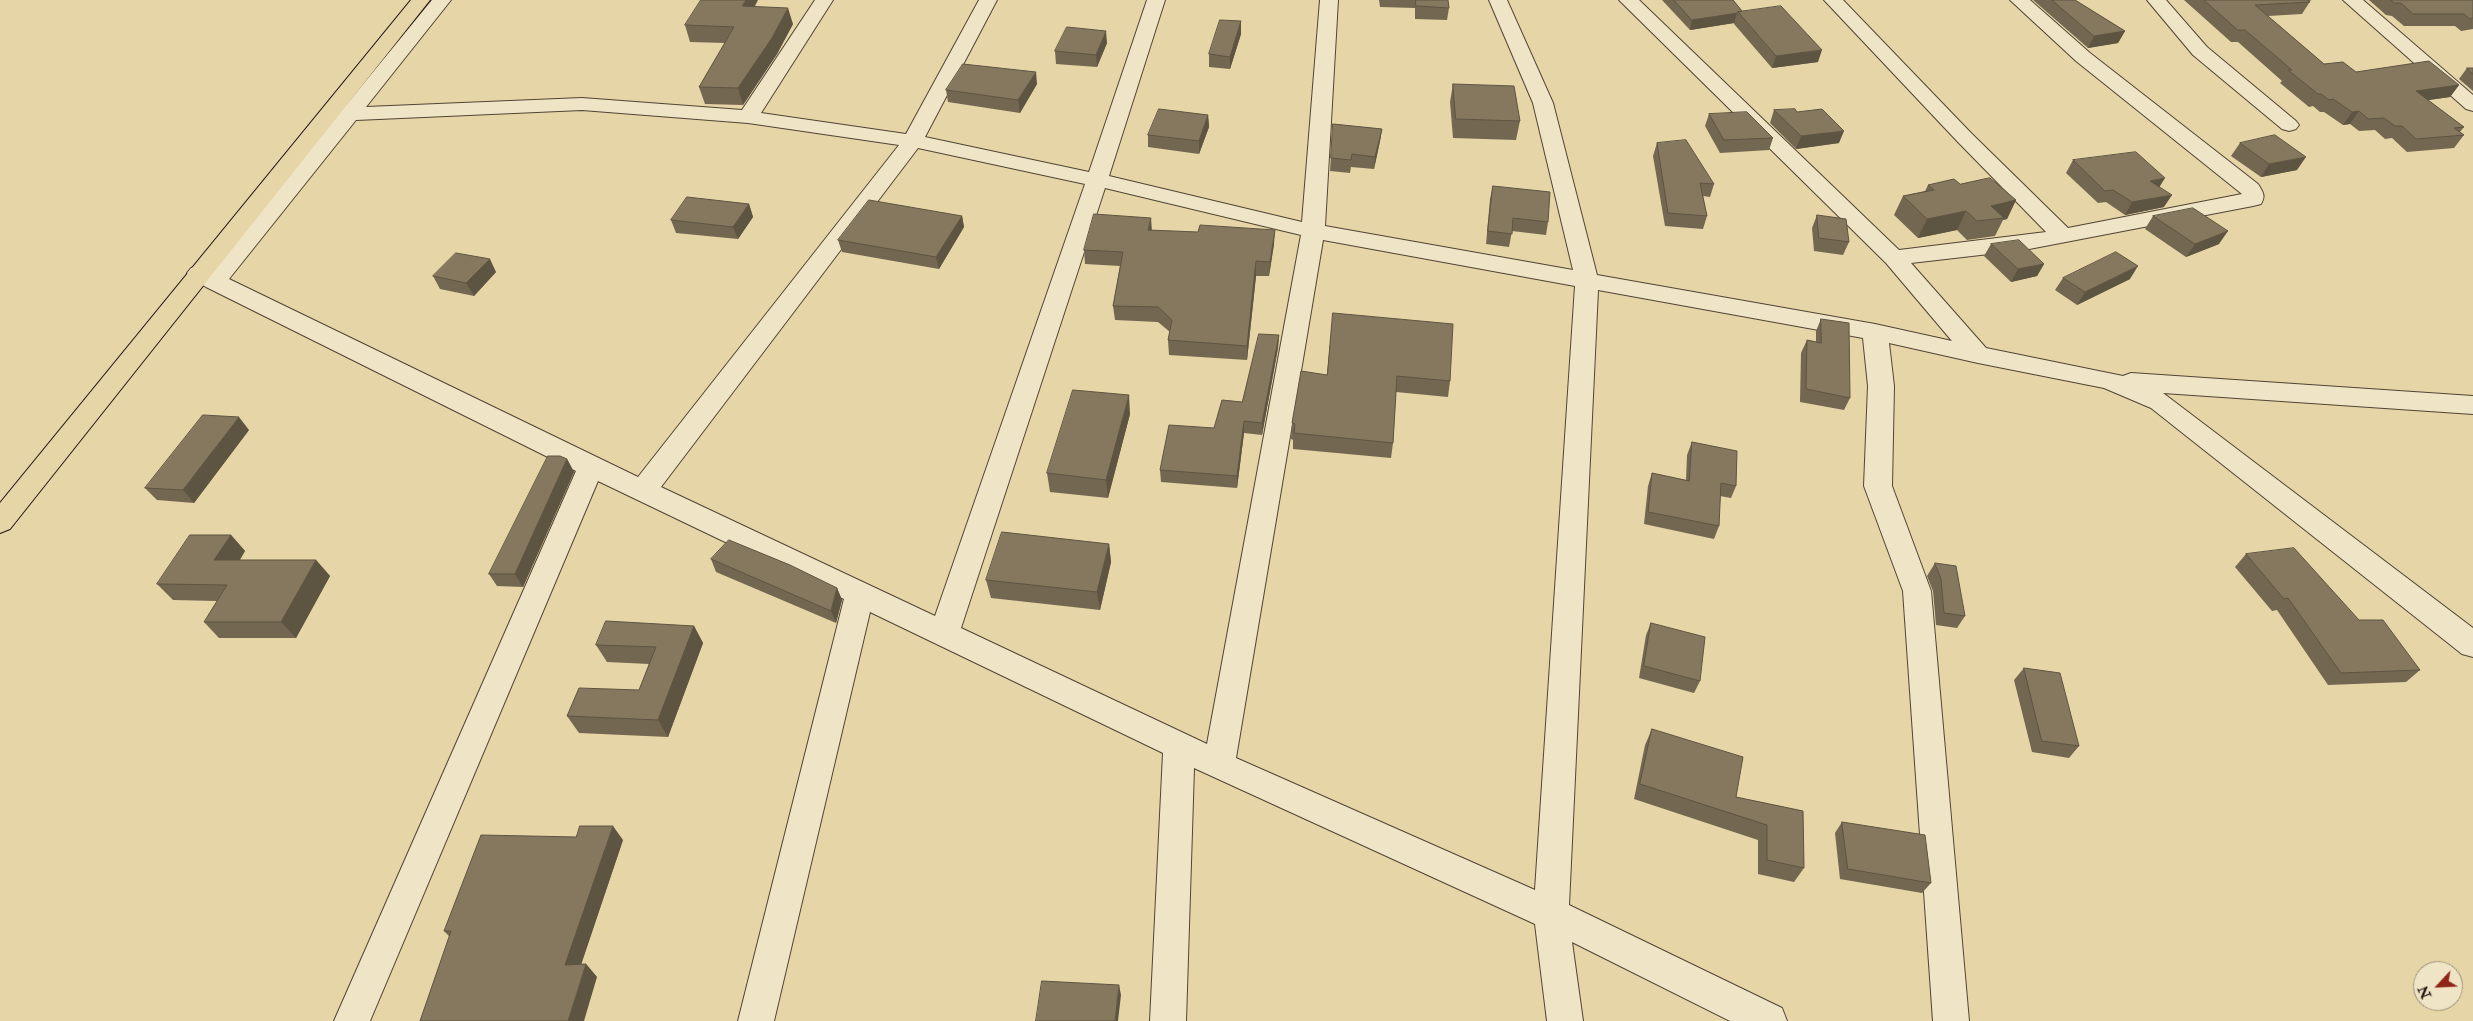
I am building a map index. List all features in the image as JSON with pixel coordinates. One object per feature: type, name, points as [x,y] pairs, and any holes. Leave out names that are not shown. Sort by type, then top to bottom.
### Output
[{"type":"main road","points":[[0,522],[207,278],[420,0]]},
{"type":"street","points":[[442,0],[350,114],[207,278],[591,467],[643,490],[1179,746],[1551,914],[1769,1021]]},
{"type":"street","points":[[748,117],[824,0]]},
{"type":"street","points":[[643,490],[913,141],[988,0]]},
{"type":"street","points":[[944,633],[1156,0]]},
{"type":"street","points":[[1219,764],[1313,232],[1328,0]]},
{"type":"street","points":[[1498,0],[1543,103],[1587,280],[1551,914],[1565,1021]]},
{"type":"street","points":[[1628,0],[1894,258],[1978,355]]},
{"type":"street","points":[[1834,0],[1964,138],[2062,235]]},
{"type":"street","points":[[1894,258],[2024,243],[2246,202],[2253,198],[2253,194],[2083,57],[2020,0]]},
{"type":"street","points":[[2156,0],[2200,51],[2289,125]]},
{"type":"street","points":[[2352,0],[2473,105]]},
{"type":"street","points":[[350,114],[582,104],[748,117],[913,141],[1097,180],[1313,232],[1875,332],[1978,355],[2110,380],[2473,405]]},
{"type":"street","points":[[1875,332],[1881,386],[1878,486],[1916,591],[1951,1021]]},
{"type":"street","points":[[2110,380],[2145,394],[2173,411],[2473,645]]},
{"type":"street","points":[[352,1021],[591,467]]},
{"type":"street","points":[[756,1021],[860,594]]},
{"type":"street","points":[[1168,1021],[1179,746]]},
{"type":"building","points":[[701,0],[746,0],[742,6],[788,8],[772,38],[738,88],[699,87],[734,27],[685,25]]},
{"type":"building","points":[[1416,0],[1448,0],[1449,8],[1416,6]]},
{"type":"building","points":[[1674,0],[1733,0],[1742,11],[1692,20]]},
{"type":"building","points":[[2052,0],[2075,0],[2125,31],[2094,36]]},
{"type":"building","points":[[2204,0],[2307,0],[2310,2],[2255,5],[2324,64],[2343,62],[2356,72],[2429,61],[2459,85],[2416,91],[2464,127],[2454,128],[2464,135],[2416,139],[2402,126],[2395,126],[2384,118],[2368,119],[2359,111],[2352,112],[2333,99],[2329,100],[2318,94],[2288,70],[2292,70],[2245,30],[2238,30]]},
{"type":"building","points":[[2391,0],[2473,0],[2473,18],[2470,19],[2464,14],[2413,14],[2401,3],[2394,3]]},
{"type":"building","points":[[1781,6],[1822,50],[1776,56],[1738,12]]},
{"type":"building","points":[[1220,20],[1241,21],[1230,57],[1209,54]]},
{"type":"building","points":[[1067,27],[1106,31],[1096,55],[1055,51]]},
{"type":"building","points":[[963,64],[1036,72],[1018,100],[946,90]]},
{"type":"building","points":[[2467,68],[2473,68],[2473,74]]},
{"type":"building","points":[[1453,84],[1514,86],[1520,121],[1456,119]]},
{"type":"building","points":[[1159,109],[1208,115],[1199,141],[1148,135]]},
{"type":"building","points":[[1795,109],[1797,112],[1822,109],[1844,131],[1801,136],[1774,110]]},
{"type":"building","points":[[1747,112],[1773,138],[1724,140],[1709,114]]},
{"type":"building","points":[[1333,124],[1382,129],[1375,157],[1352,154],[1351,160],[1331,158]]},
{"type":"building","points":[[2275,135],[2306,157],[2269,164],[2240,143]]},
{"type":"building","points":[[1686,140],[1714,184],[1700,183],[1707,216],[1668,213],[1657,143]]},
{"type":"building","points":[[2136,152],[2165,178],[2150,181],[2172,195],[2132,202],[2113,190],[2105,191],[2073,160]]},
{"type":"building","points":[[1990,178],[2016,200],[1991,206],[2004,218],[1977,221],[1966,211],[1927,219],[1903,196],[1934,190],[1928,185],[1954,179],[1960,184]]},
{"type":"building","points":[[1493,186],[1550,192],[1548,222],[1513,218],[1512,234],[1488,231]]},
{"type":"building","points":[[687,197],[749,204],[733,227],[671,220]]},
{"type":"building","points":[[869,200],[962,216],[936,257],[838,240]]},
{"type":"building","points":[[2193,208],[2228,231],[2195,244],[2153,216]]},
{"type":"building","points":[[1094,214],[1151,218],[1148,230],[1198,232],[1200,225],[1275,230],[1270,262],[1256,261],[1247,346],[1168,340],[1172,320],[1158,307],[1113,306],[1123,252],[1084,250]]},
{"type":"building","points":[[1817,215],[1846,219],[1849,242],[1819,238]]},
{"type":"building","points":[[2019,240],[2044,264],[2018,269],[1991,244]]},
{"type":"building","points":[[2116,252],[2138,266],[2085,292],[2063,278]]},
{"type":"building","points":[[456,253],[490,259],[466,283],[433,276]]},
{"type":"building","points":[[1333,313],[1453,324],[1450,381],[1397,376],[1393,443],[1294,433],[1295,424],[1292,423],[1301,371],[1327,375]]},
{"type":"building","points":[[1821,319],[1849,323],[1850,398],[1806,389],[1807,340],[1821,343]]},
{"type":"building","points":[[1259,334],[1279,335],[1262,423],[1244,421],[1237,476],[1160,470],[1169,425],[1214,428],[1222,400],[1242,402]]},
{"type":"building","points":[[1073,390],[1129,395],[1106,480],[1047,473]]},
{"type":"building","points":[[203,415],[239,417],[183,490],[145,488]]},
{"type":"building","points":[[1692,442],[1737,451],[1736,486],[1721,483],[1719,526],[1648,512],[1652,473],[1689,481]]},
{"type":"building","points":[[548,456],[560,456],[567,459],[515,574],[489,574]]},
{"type":"building","points":[[1002,532],[1109,544],[1097,592],[986,580]]},
{"type":"building","points":[[190,535],[231,535],[214,560],[316,560],[281,622],[204,622],[227,585],[157,584]]},
{"type":"building","points":[[729,540],[790,565],[837,588],[831,611],[711,559]]},
{"type":"building","points":[[2294,548],[2359,620],[2383,620],[2420,670],[2341,673],[2288,598],[2284,599],[2246,554]]},
{"type":"building","points":[[1935,563],[1956,566],[1965,616],[1944,613],[1941,579]]},
{"type":"building","points":[[606,621],[694,626],[658,720],[567,716],[579,688],[639,690],[656,647],[596,645]]},
{"type":"building","points":[[1651,623],[1705,637],[1700,681],[1644,666]]},
{"type":"building","points":[[2024,668],[2060,673],[2079,746],[2042,741]]},
{"type":"building","points":[[1652,729],[1743,757],[1736,797],[1803,811],[1804,868],[1767,860],[1767,825],[1640,784]]},
{"type":"building","points":[[1842,822],[1925,835],[1931,883],[1848,869]]},
{"type":"building","points":[[580,826],[613,826],[565,965],[586,964],[568,1021],[420,1021],[451,931],[444,931],[481,835],[576,837]]},
{"type":"building","points":[[1042,981],[1119,985],[1115,1021],[1036,1021]]}]
